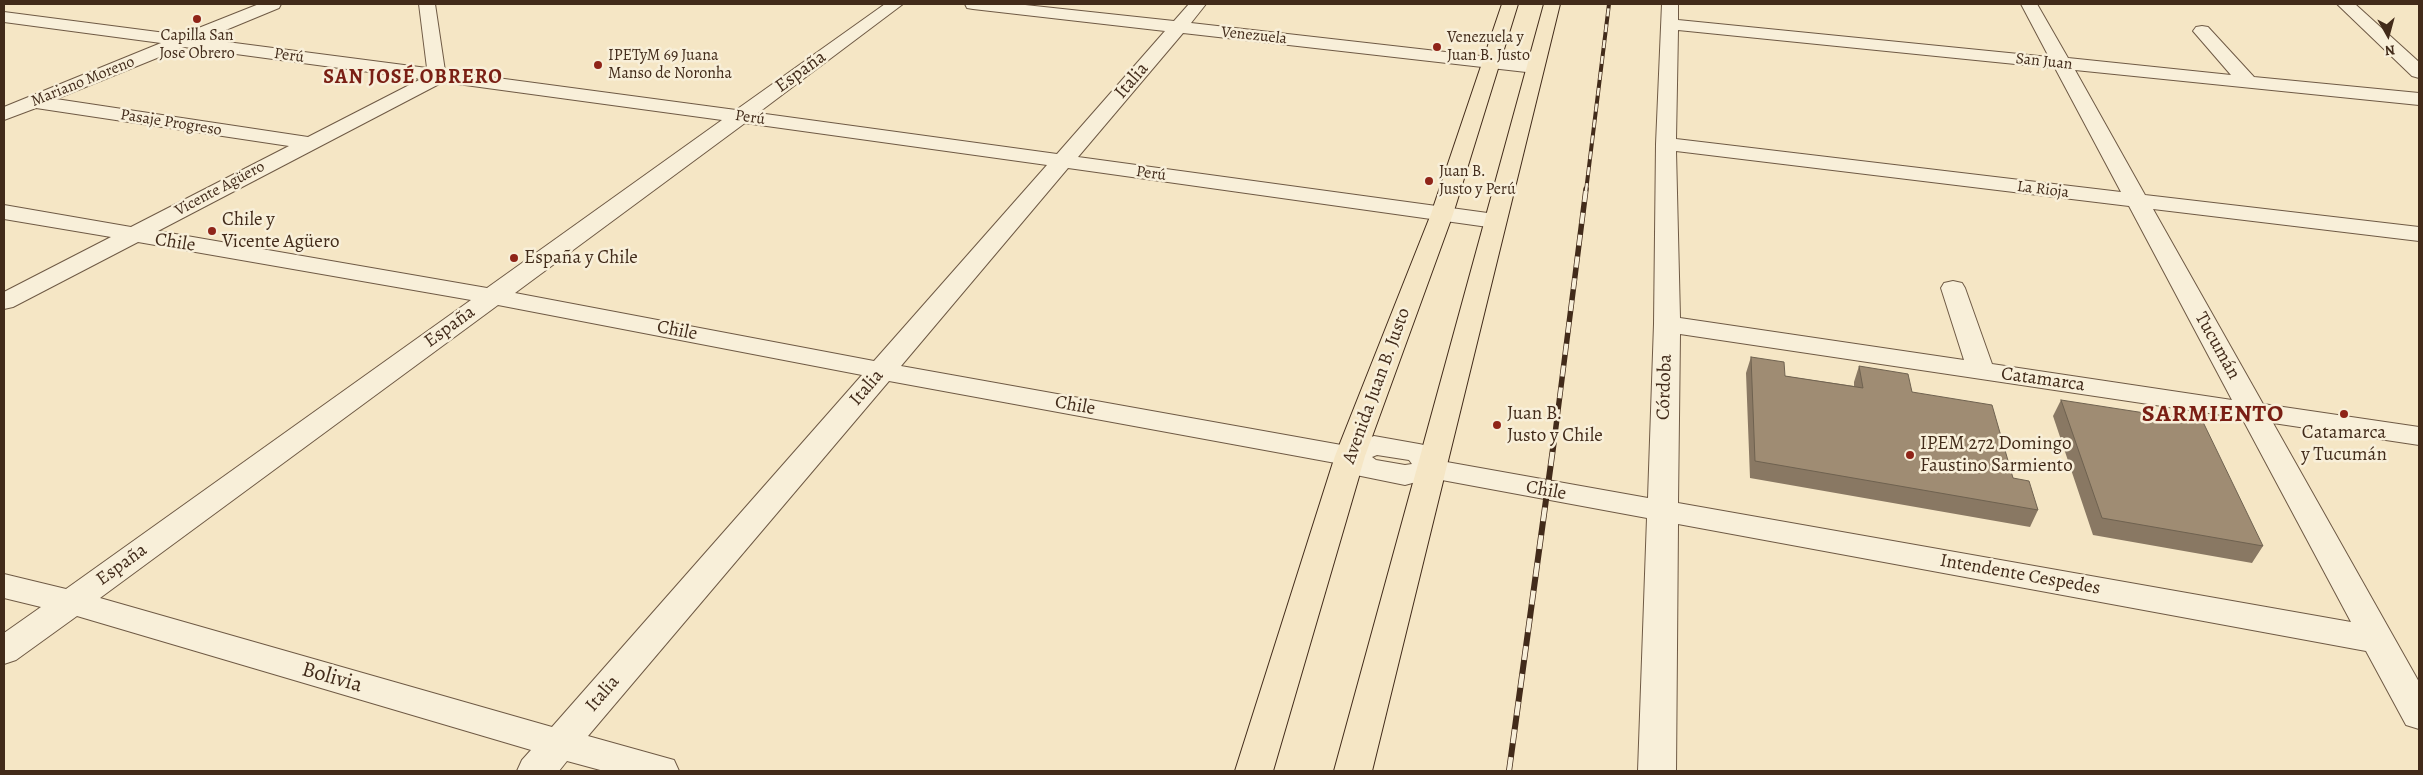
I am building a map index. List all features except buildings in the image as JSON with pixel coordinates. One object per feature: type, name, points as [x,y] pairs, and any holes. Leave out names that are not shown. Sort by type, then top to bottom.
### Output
[{"type":"main road","name":"Avenida Juan B. Justo","points":[[1254,771],[1350,456],[1442,214],[1510,4]]},
{"type":"main road","points":[[1353,771],[1552,4]]},
{"type":"street","name":"Mariano Moreno","points":[[4,114],[273,4]]},
{"type":"street","points":[[427,4],[437,77]]},
{"type":"street","name":"España","points":[[4,651],[895,4]]},
{"type":"street","name":"Venezuela","points":[[973,4],[1535,67]]},
{"type":"street","name":"Italia","points":[[536,771],[1198,4]]},
{"type":"street","name":"Tucumán","points":[[2029,4],[2419,715]]},
{"type":"street","points":[[2345,4],[2419,72]]},
{"type":"street","name":"San Juan","points":[[1669,14],[2062,64],[2419,99]]},
{"type":"street","name":"Córdoba","points":[[1657,771],[1661,510],[1667,324],[1666,144],[1669,14]]},
{"type":"street","name":"Perú","points":[[4,17],[437,77],[740,116],[1495,221]]},
{"type":"street","points":[[2202,31],[2248,82]]},
{"type":"street","name":"Vicente Agüero","points":[[4,302],[437,77]]},
{"type":"street","name":"Pasaje Progreso","points":[[34,102],[309,143]]},
{"type":"street","name":"La Rioja","points":[[1666,144],[2419,234]]},
{"type":"street","name":"Chile","points":[[4,212],[493,296],[881,371],[1350,456],[1367,468],[1405,475],[1431,469],[1661,510]]},
{"type":"street","points":[[1953,288],[1981,371]]},
{"type":"street","name":"Catamarca","points":[[1667,324],[2419,436]]},
{"type":"street","name":"Intendente Cespedes","points":[[1661,510],[2378,640]]},
{"type":"street","name":"Bolivia","points":[[4,586],[71,602],[560,744],[660,771]]},
{"type":"railway","points":[[1586,191],[1609,4]]},
{"type":"railway","points":[[1554,442],[1586,189]]},
{"type":"railway","points":[[1509,771],[1554,441]]},
{"type":"place","name":"Capilla San Jose Obrero","points":[[197,19]]},
{"type":"place","name":"Venezuela y Juan B. Justo","points":[[1437,47]]},
{"type":"place","name":"IPETyM 69 Juana Manso de Noronha","points":[[598,65]]},
{"type":"place","name":"Juan B. Justo y Perú","points":[[1429,181]]},
{"type":"place","name":"Chile y Vicente Agüero","points":[[212,231]]},
{"type":"place","name":"España y Chile","points":[[514,258]]},
{"type":"place","name":"Catamarca y Tucumán","points":[[2344,414]]},
{"type":"place","name":"Juan B. Justo y Chile","points":[[1497,425]]},
{"type":"place","name":"IPEM 272 Domingo Faustino Sarmiento","points":[[1910,455]]},
{"type":"district","name":"SAN JOSÉ OBRERO","points":[[413,78]]},
{"type":"district","name":"SARMIENTO","points":[[2213,415]]}]
